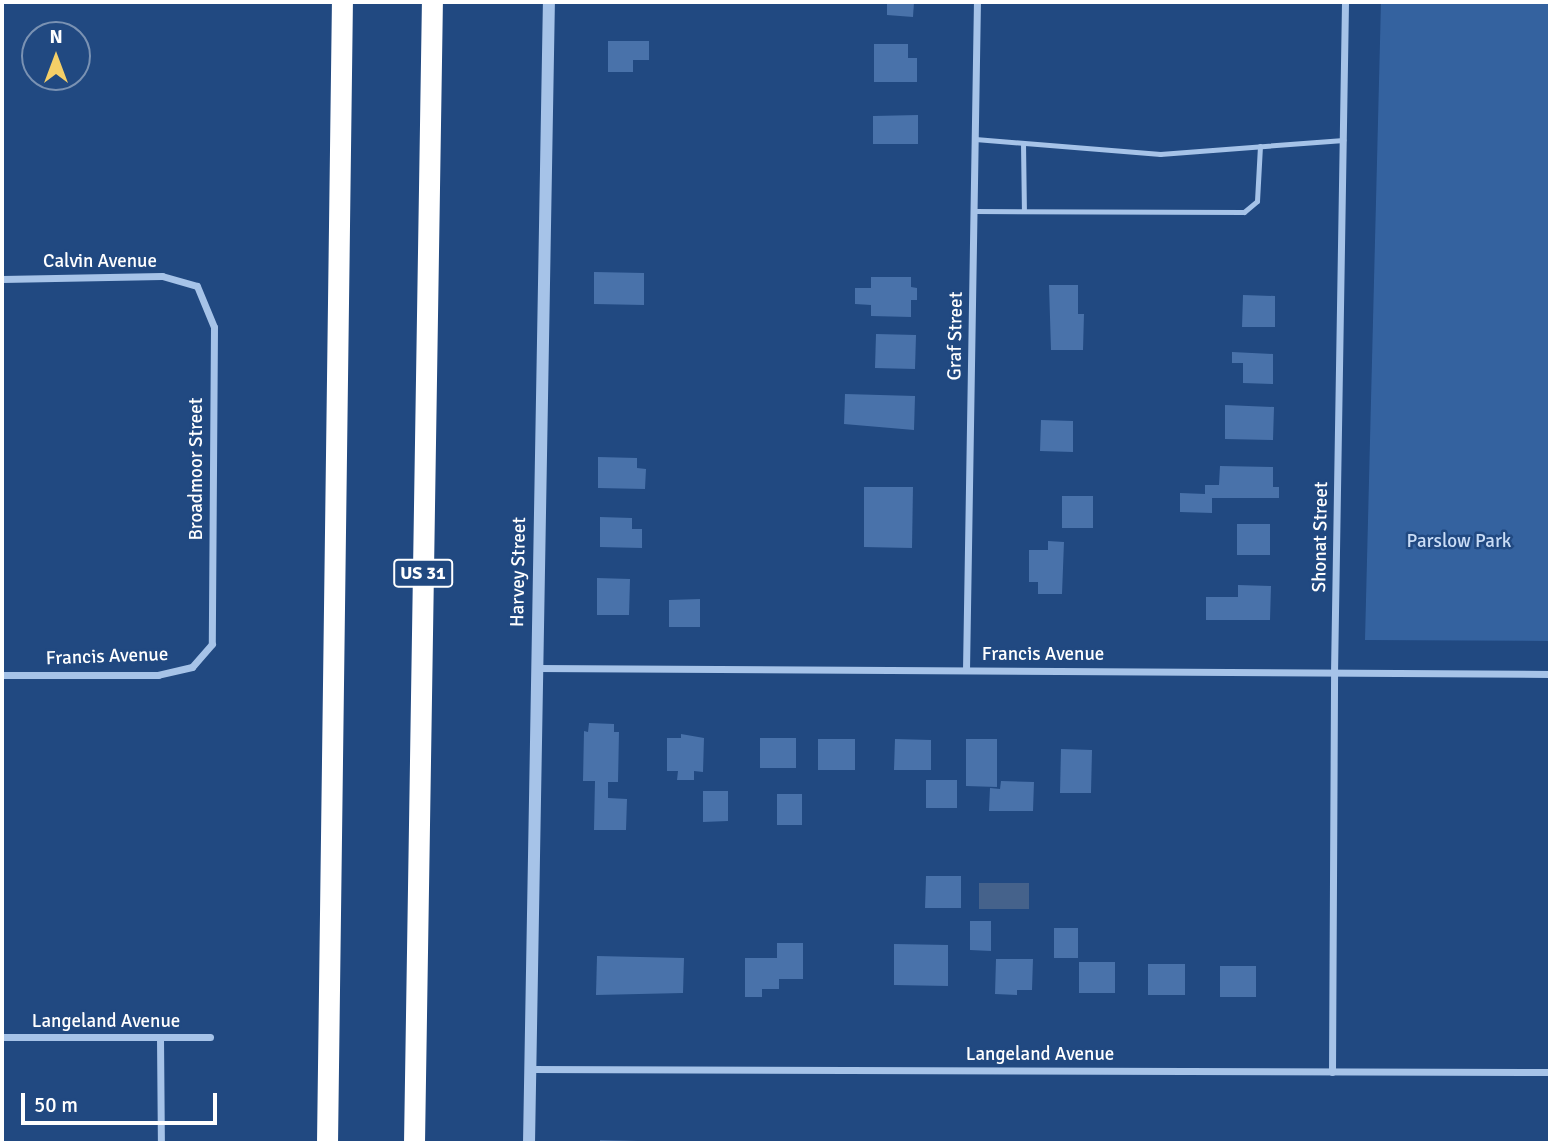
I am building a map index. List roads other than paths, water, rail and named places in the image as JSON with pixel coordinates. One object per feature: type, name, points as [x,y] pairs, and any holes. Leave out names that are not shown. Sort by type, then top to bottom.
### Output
[{"type":"highway","points":[[327,1143],[342,2]]},
{"type":"highway","name":"US 31","points":[[414,1143],[432,2]]},
{"type":"street","name":"Harvey Street","points":[[529,1143],[549,2]]},
{"type":"street","name":"Graf Street","points":[[966,670],[977,2]]},
{"type":"street","name":"Shonat Street","points":[[1332,1072],[1334,673],[1345,2]]},
{"type":"street","name":"Calvin Avenue","points":[[2,279],[162,276],[197,286]]},
{"type":"street","name":"Broadmoor Street","points":[[197,286],[214,327],[212,645],[205,652]]},
{"type":"street","name":"Francis Avenue","points":[[2,675],[159,676],[192,667],[205,652]]},
{"type":"street","name":"Francis Avenue","points":[[536,668],[1550,674]]},
{"type":"street","name":"Langeland Avenue","points":[[2,1037],[210,1037]]},
{"type":"street","points":[[160,1038],[160,1143]]},
{"type":"street","name":"Langeland Avenue","points":[[530,1069],[1550,1072]]},
{"type":"lane","points":[[975,139],[1160,154],[1343,140]]},
{"type":"lane","points":[[1023,143],[1024,211]]},
{"type":"lane","points":[[974,211],[1244,212],[1257,201],[1260,146]]},
{"type":"park label","name":"Parslow Park","points":[[1459,542]]}]
